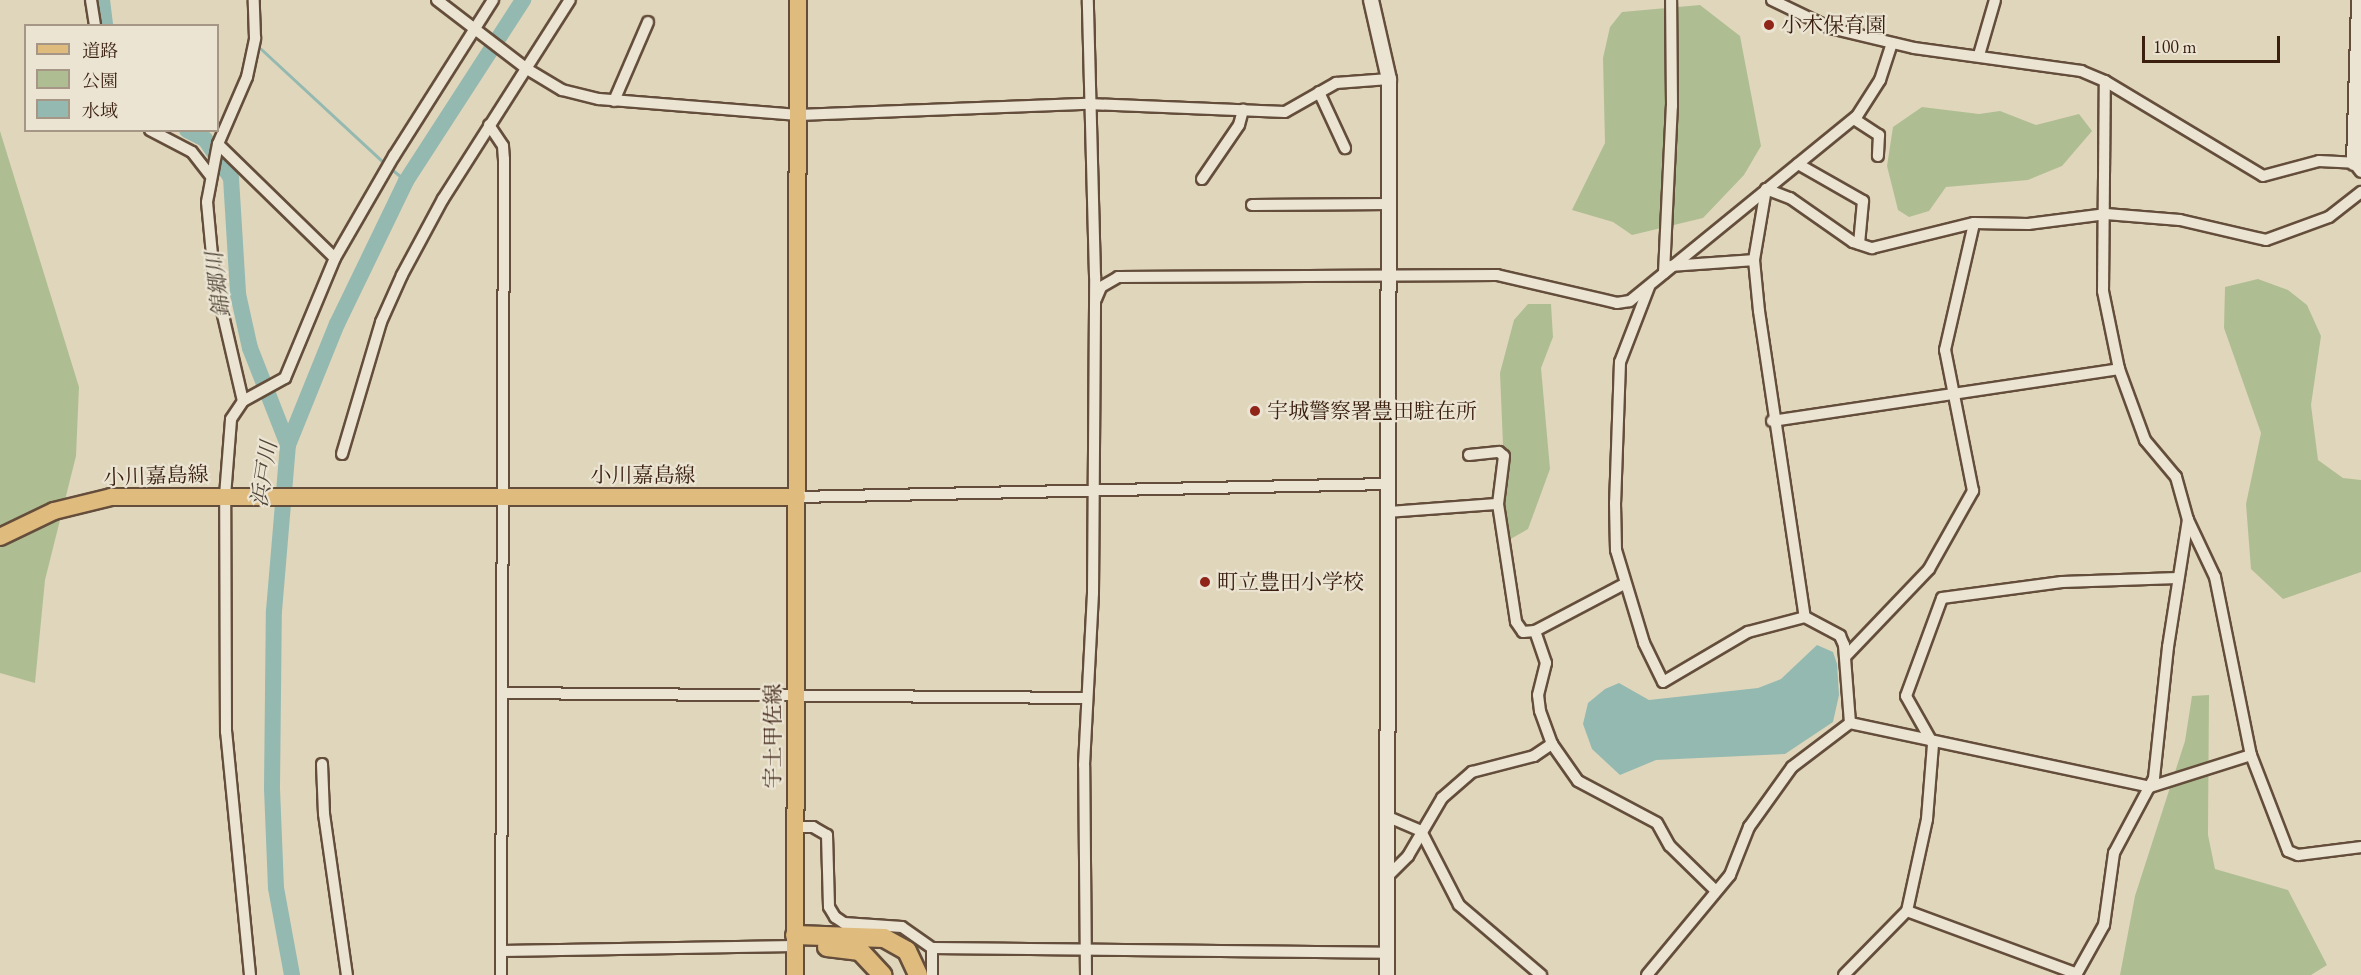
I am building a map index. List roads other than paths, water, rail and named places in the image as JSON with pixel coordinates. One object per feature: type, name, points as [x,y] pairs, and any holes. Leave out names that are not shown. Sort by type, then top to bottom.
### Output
[{"type":"highway","points":[[795,941],[884,938],[907,951],[918,975]]},
{"type":"highway","points":[[795,941],[860,951],[882,975]]},
{"type":"main road","points":[[796,497],[798,0]]},
{"type":"main road","name":"小川嘉島線","points":[[0,537],[54,511],[111,496],[796,497]]},
{"type":"main road","name":"宇土甲佐線","points":[[795,975],[796,497]]},
{"type":"street","points":[[91,0],[95,24]]},
{"type":"street","points":[[246,399],[209,243],[210,175],[218,144],[247,77],[255,38],[254,0]]},
{"type":"street","points":[[437,0],[473,31],[527,69],[576,96],[798,116],[1088,104],[1285,112],[1336,83],[1389,80]]},
{"type":"street","points":[[250,975],[226,732],[225,496],[231,419],[246,399],[280,380],[335,258],[493,0]]},
{"type":"street","points":[[342,454],[381,322],[402,275],[489,125],[570,0]]},
{"type":"street","points":[[1086,975],[1086,698],[1093,593],[1094,303],[1088,104],[1088,0]]},
{"type":"street","points":[[1371,0],[1389,80],[1389,484],[1385,879],[1387,975]]},
{"type":"street","points":[[1667,270],[1672,106],[1671,0]]},
{"type":"street","points":[[1772,0],[1830,28],[1892,43],[2081,71],[2105,81],[2263,176],[2319,161],[2357,168],[2359,0]]},
{"type":"street","points":[[1980,55],[1995,0]]},
{"type":"street","points":[[614,100],[648,22]]},
{"type":"street","points":[[1094,303],[1101,288],[1118,277],[1506,276],[1617,303],[1630,301],[1854,119],[1880,80],[1892,43]]},
{"type":"street","points":[[2105,81],[2106,214],[2100,256],[2103,291],[2120,369],[2145,440],[2176,477],[2188,520],[2215,577],[2251,755],[2288,851],[2298,855],[2361,847]]},
{"type":"street","points":[[1319,92],[1345,148]]},
{"type":"street","points":[[1202,179],[1239,125],[1243,110]]},
{"type":"street","points":[[1854,119],[1879,135],[1878,156]]},
{"type":"street","points":[[489,125],[503,146],[504,159],[501,975]]},
{"type":"street","points":[[154,132],[192,152],[210,175]]},
{"type":"street","points":[[218,144],[335,258]]},
{"type":"street","points":[[1798,164],[1863,201],[1859,244]]},
{"type":"street","points":[[1766,189],[1790,198],[1859,244],[1872,248],[1974,223],[2028,224],[2106,214],[2180,220],[2266,240],[2320,221],[2361,192]]},
{"type":"street","points":[[1766,189],[1754,260],[1772,421],[1804,617]]},
{"type":"street","points":[[1252,206],[1390,204]]},
{"type":"street","points":[[1846,656],[1929,568],[1973,491],[1951,396],[1945,350],[1974,223]]},
{"type":"street","points":[[1667,270],[1754,260]]},
{"type":"street","points":[[1649,287],[1620,362],[1615,503],[1617,550],[1624,584],[1663,682],[1748,632],[1804,617],[1840,636],[1846,656],[1850,723]]},
{"type":"street","points":[[1772,421],[2120,369]]},
{"type":"street","points":[[1469,455],[1498,452],[1504,456],[1498,504],[1516,622],[1523,632],[1534,631],[1624,584]]},
{"type":"street","points":[[796,497],[1389,484]]},
{"type":"street","points":[[1388,512],[1498,504]]},
{"type":"street","points":[[1907,911],[2076,974],[2104,925],[2114,853],[2150,787],[2158,763],[2178,578],[2188,520]]},
{"type":"street","points":[[1844,975],[1907,911],[1927,819],[1933,744],[1906,696],[1942,598],[2061,582],[2178,578]]},
{"type":"street","points":[[1534,631],[1546,663],[1538,695],[1540,711],[1552,744],[1578,781],[1657,823],[1670,846],[1716,891]]},
{"type":"street","points":[[502,693],[1086,698]]},
{"type":"street","points":[[1850,723],[1933,744],[2150,787],[2251,755]]},
{"type":"street","points":[[1647,975],[1730,875],[1749,827],[1792,767],[1850,723]]},
{"type":"street","points":[[1385,879],[1408,856],[1442,798],[1472,772],[1534,756],[1552,744]]},
{"type":"street","points":[[322,764],[324,814],[346,975]]},
{"type":"street","points":[[1386,816],[1421,831],[1459,905],[1541,975]]},
{"type":"street","points":[[796,827],[813,827],[827,835],[829,907],[835,917],[844,923],[902,927],[932,948],[1086,952],[1387,953]]},
{"type":"street","points":[[502,951],[795,941]]},
{"type":"street","points":[[932,948],[932,975]]},
{"type":"water","points":[[1817,645],[1833,652],[1837,664],[1839,695],[1833,722],[1785,754],[1656,760],[1620,775],[1592,749],[1583,724],[1588,703],[1605,689],[1619,683],[1649,700],[1758,688],[1781,679]]},
{"type":"waterway","name":"錦郷川","points":[[102,0],[105,24]]},
{"type":"waterway","name":"浜戸川","points":[[292,975],[276,888],[272,788],[274,611],[288,445],[337,324],[406,181],[523,0]]},
{"type":"waterway","points":[[261,49],[385,164]]},
{"type":"waterway","name":"錦郷川","points":[[191,132],[205,139],[231,178],[238,294],[250,348],[288,445]]},
{"type":"waterway","points":[[390,168],[406,181]]},
{"type":"place","name":"小木保育園","points":[[1769,25]]},
{"type":"place","name":"宇城警察署豊田駐在所","points":[[1255,411]]},
{"type":"place","name":"町立豊田小学校","points":[[1205,582]]}]
